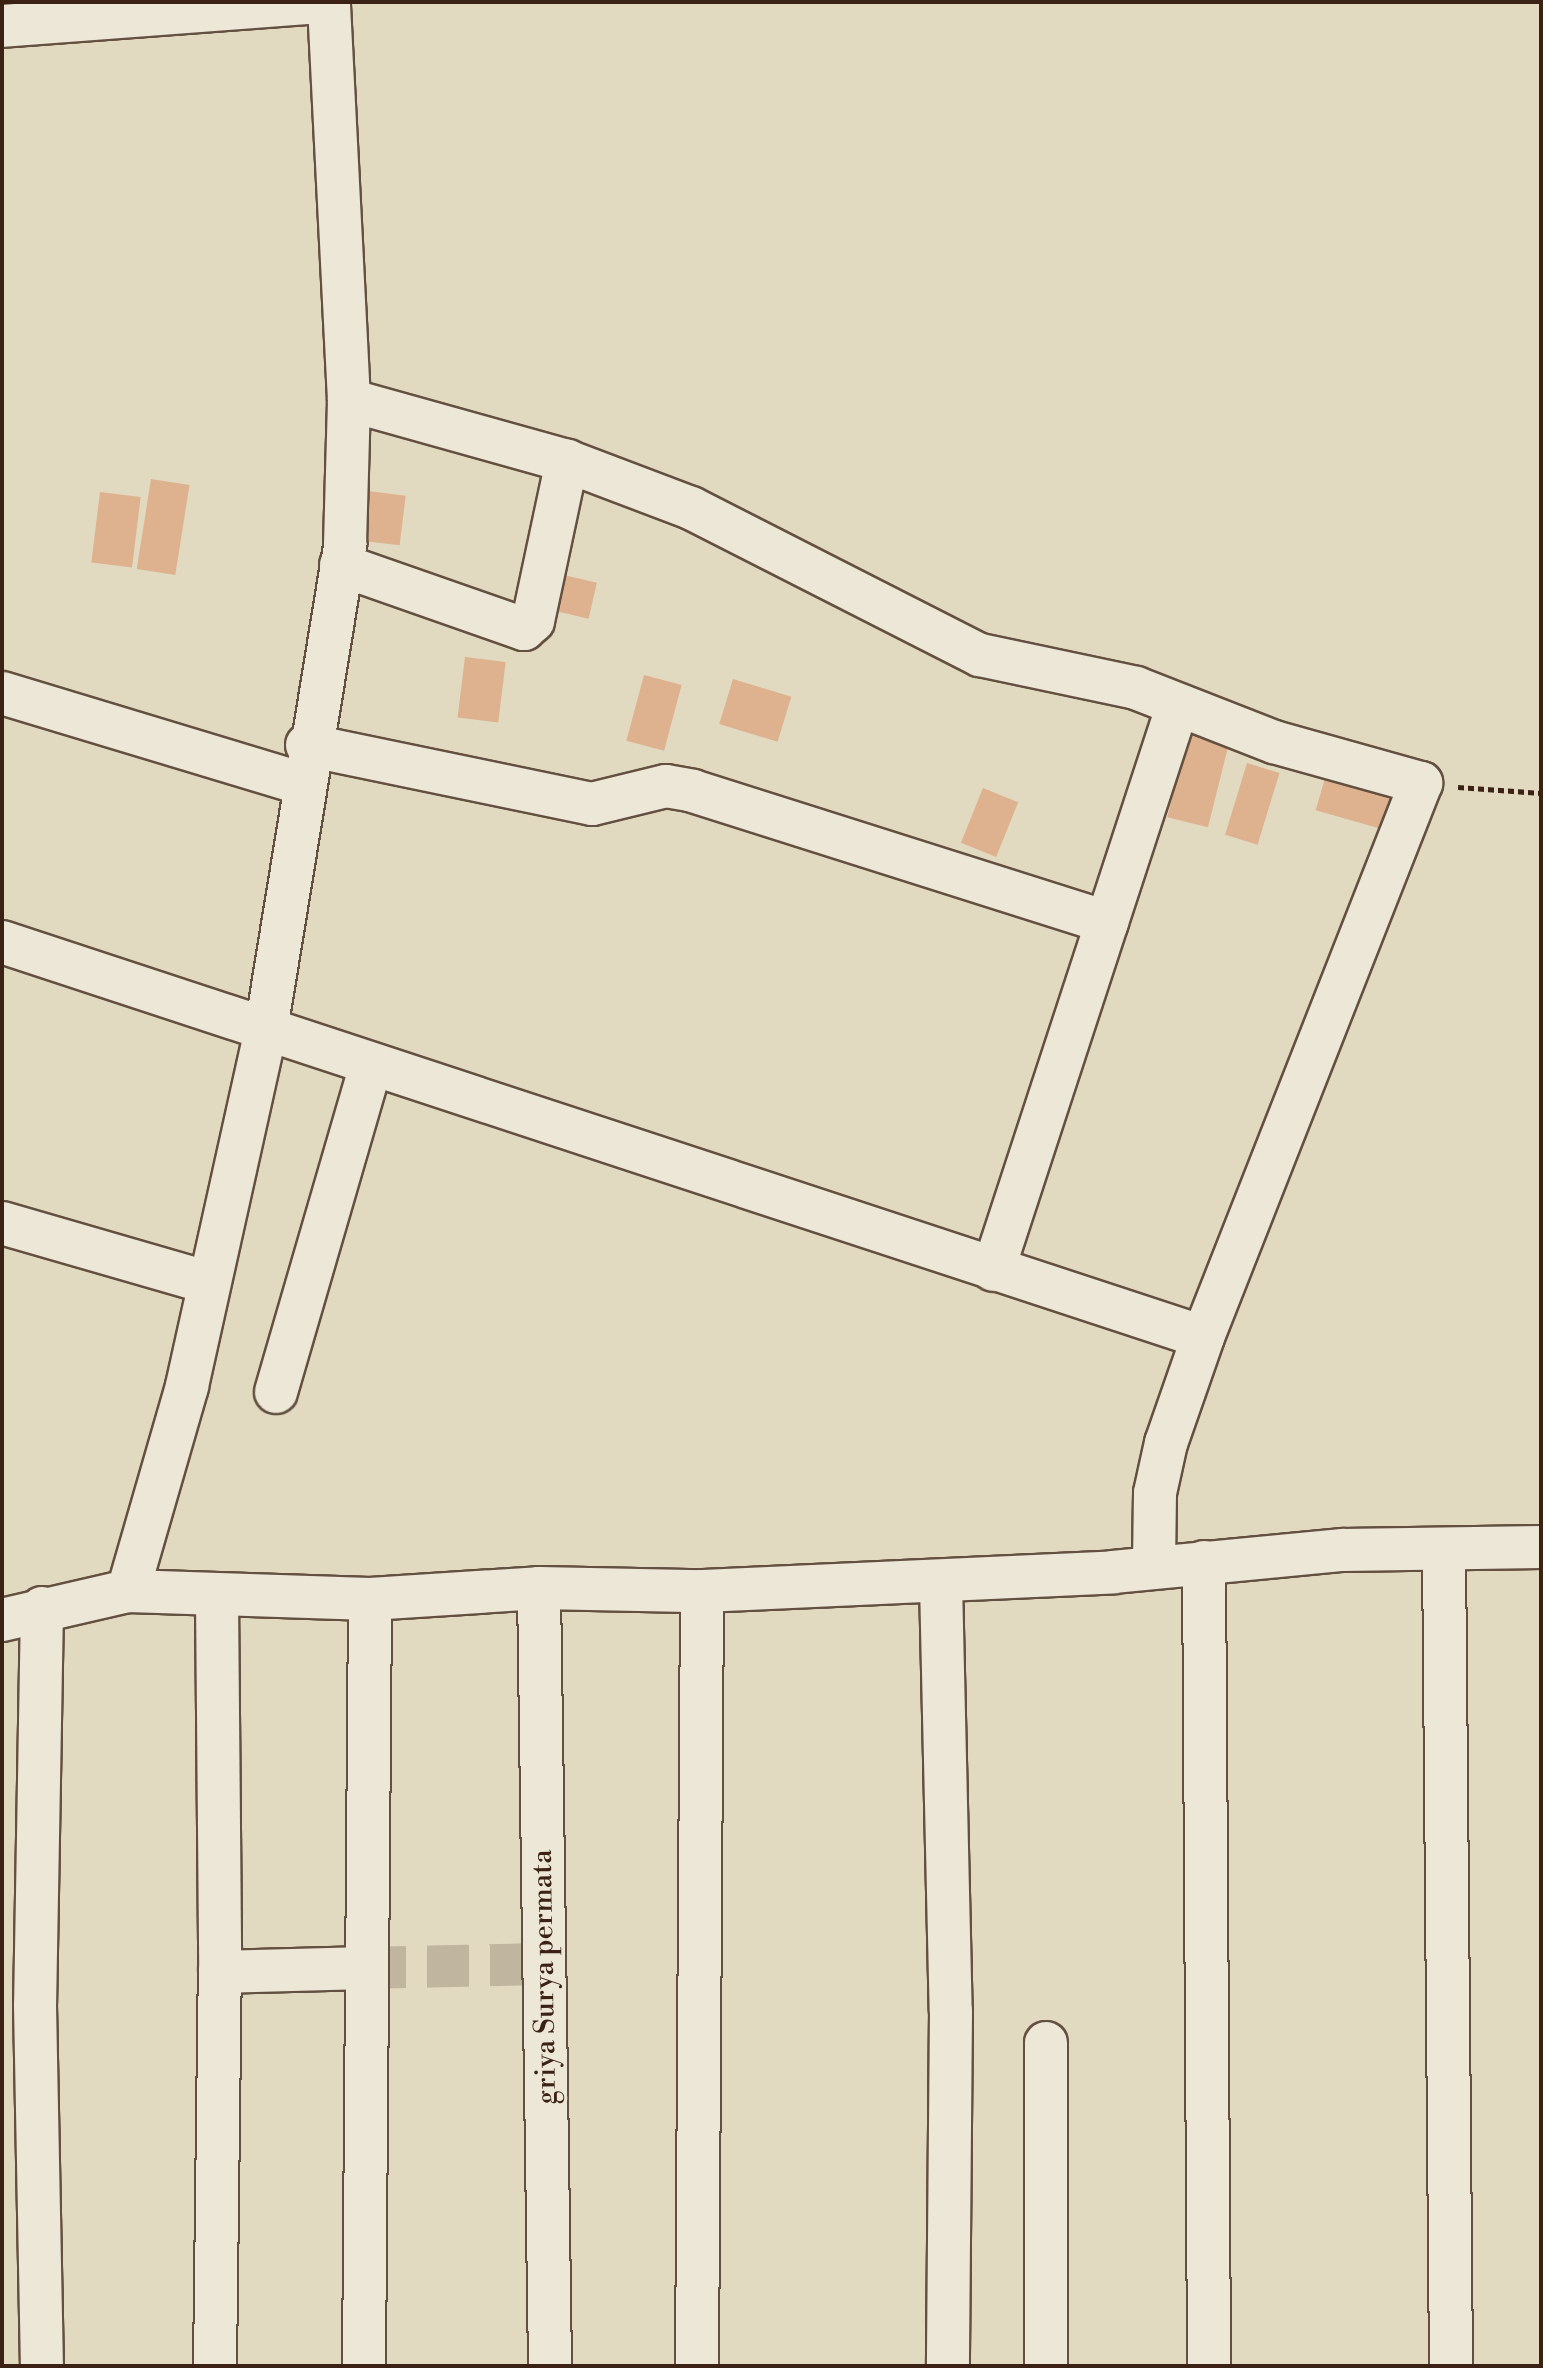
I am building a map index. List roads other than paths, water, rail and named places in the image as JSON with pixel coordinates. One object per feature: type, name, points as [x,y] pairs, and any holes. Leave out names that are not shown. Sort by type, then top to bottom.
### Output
[{"type":"street","points":[[2,26],[104,9],[319,2]]},
{"type":"street","points":[[128,1591],[187,1386],[207,1282],[266,1029],[304,764],[341,565],[349,400],[329,2]]},
{"type":"street","points":[[349,400],[567,461],[691,508],[980,655],[1136,688],[1274,742],[1421,783],[1203,1337],[1163,1455],[1154,1565]]},
{"type":"street","points":[[341,565],[524,629],[533,621],[567,461]]},
{"type":"street","points":[[2,693],[304,764],[592,804],[666,786],[693,791],[1107,922]]},
{"type":"street","points":[[993,1270],[1178,705]]},
{"type":"street","points":[[2,942],[1203,1337]]},
{"type":"street","points":[[276,1392],[371,1065]]},
{"type":"street","points":[[2,1223],[207,1282]]},
{"type":"street","points":[[2,1620],[42,1608],[128,1591],[217,1598],[370,1599],[539,1588],[702,1591],[941,1583],[1204,1562],[1541,1547]]},
{"type":"street","points":[[1444,1549],[1451,2366]]},
{"type":"street","points":[[1204,1562],[1209,2366]]},
{"type":"street","points":[[941,1583],[951,2011],[948,2366]]},
{"type":"street","name":"griya Surya permata","points":[[539,1588],[550,2366]]},
{"type":"street","points":[[697,2366],[702,1591]]},
{"type":"street","points":[[215,2366],[220,1972],[217,1598]]},
{"type":"street","points":[[364,2366],[364,1968],[370,1599]]},
{"type":"street","points":[[42,1608],[35,2005],[42,2366]]},
{"type":"street","points":[[220,1972],[364,1968]]},
{"type":"street","points":[[1046,2043],[1046,2366]]},
{"type":"tunnel","points":[[364,1968],[545,1964]]}]
